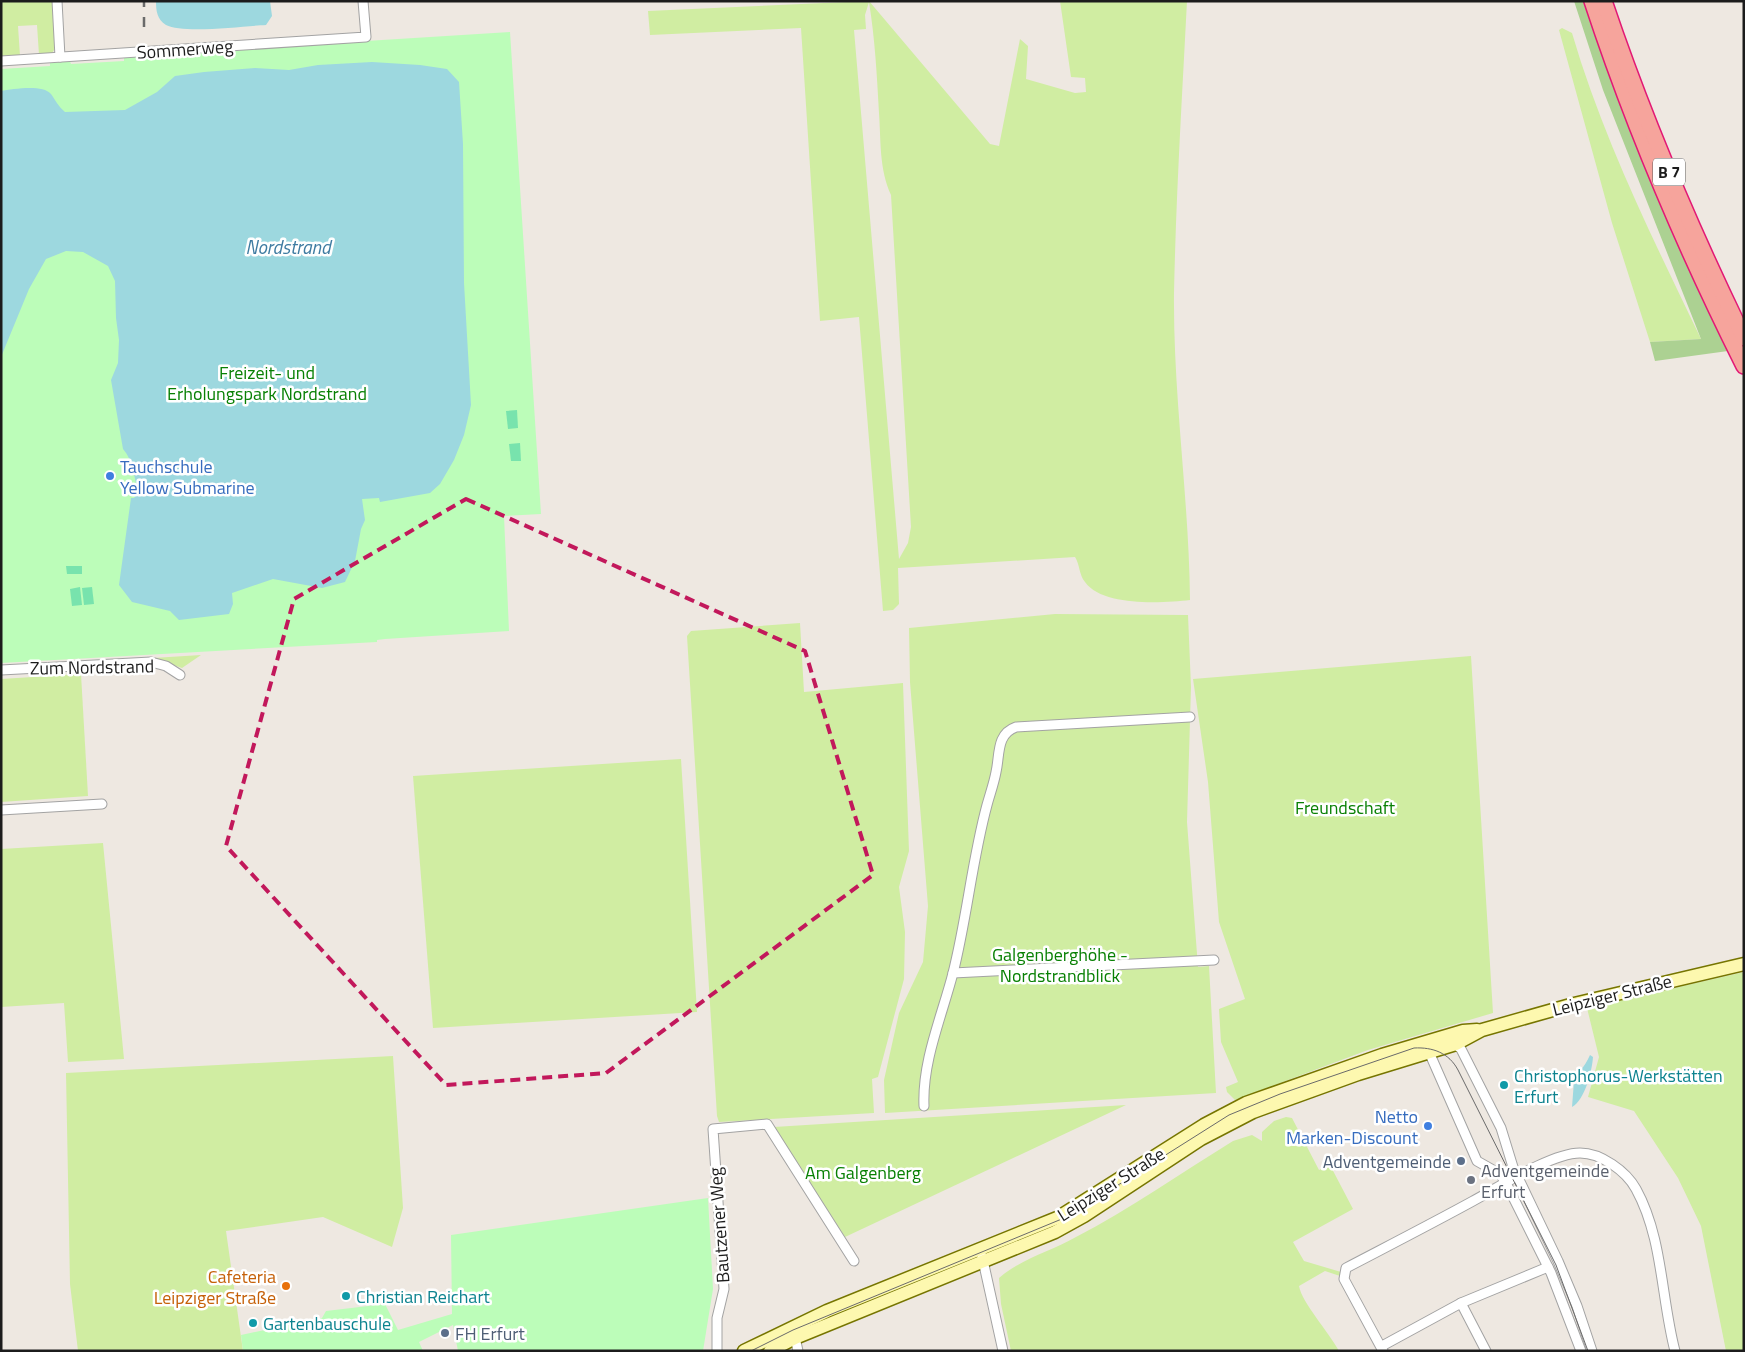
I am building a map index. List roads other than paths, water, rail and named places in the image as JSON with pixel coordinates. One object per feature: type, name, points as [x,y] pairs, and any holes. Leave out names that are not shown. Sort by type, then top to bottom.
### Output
[{"type":"highway","name":"B 7","points":[[1592,1],[1620,83],[1674,215],[1744,366]]},
{"type":"highway","name":"B 7","points":[[1604,1],[1630,73],[1680,199],[1744,338]]},
{"type":"main road","name":"Leipziger Straße","points":[[982,1254],[1054,1232],[1084,1216],[1232,1121],[1332,1084],[1456,1044],[1482,1030],[1574,1004],[1744,964]]},
{"type":"main road","name":"Leipziger Straße","points":[[744,1351],[982,1254],[1057,1218],[1079,1206],[1204,1125],[1246,1103],[1382,1055],[1440,1037],[1463,1031],[1482,1030]]},
{"type":"main road","name":"Leipziger Straße","points":[[770,1351],[793,1332]]},
{"type":"street","points":[[57,1],[60,57]]},
{"type":"street","name":"Sommerweg","points":[[1,61],[366,37],[364,1]]},
{"type":"street","name":"Zum Nordstrand","points":[[1,670],[151,662],[166,666],[180,676]]},
{"type":"street","points":[[924,1106],[923,1084],[939,1017],[953,973],[979,834],[996,772],[1000,743],[1008,730],[1016,727],[1190,717]]},
{"type":"street","points":[[1,810],[102,804]]},
{"type":"street","points":[[953,973],[1214,960]]},
{"type":"street","points":[[1581,1351],[1548,1267],[1506,1183],[1500,1174],[1477,1161],[1429,1052],[1440,1037],[1456,1044],[1461,1049],[1500,1128],[1517,1176],[1577,1306],[1592,1351]]},
{"type":"street","name":"Bautzener Weg","points":[[717,1351],[717,1318],[724,1289],[713,1129],[767,1124],[854,1261]]},
{"type":"street","points":[[1548,1267],[1461,1303],[1382,1348],[1344,1279],[1346,1268],[1517,1176],[1563,1156],[1581,1153],[1603,1158],[1623,1173],[1636,1188],[1654,1234],[1675,1351]]},
{"type":"street","points":[[982,1254],[1003,1351]]},
{"type":"street","points":[[1461,1303],[1486,1351]]},
{"type":"street","points":[[793,1332],[798,1351]]},
{"type":"water","points":[[156,1],[270,1],[272,16],[266,25],[200,29],[174,28],[166,25],[159,17]]},
{"type":"water","name":"Nordstrand","points":[[372,62],[447,69],[459,82],[463,144],[464,283],[471,405],[464,435],[454,460],[440,484],[430,493],[380,502],[379,498],[362,499],[365,520],[361,529],[355,561],[345,582],[322,588],[273,579],[232,593],[233,604],[229,614],[179,620],[170,611],[132,602],[119,585],[131,498],[134,498],[139,492],[131,464],[123,449],[111,380],[118,363],[119,340],[116,318],[115,281],[108,266],[83,252],[66,251],[46,259],[29,289],[1,357],[1,91],[28,88],[41,89],[51,94],[65,112],[125,110],[157,92],[175,76],[255,68],[289,70],[318,65]]},
{"type":"water","points":[[1590,1055],[1593,1057],[1587,1085],[1581,1098],[1572,1107],[1574,1081],[1567,1077],[1581,1069]]},
{"type":"tram line","points":[[751,1351],[793,1330],[1069,1216],[1229,1115],[1280,1094],[1414,1048],[1440,1052],[1450,1059],[1458,1070],[1556,1265],[1588,1351]]},
{"type":"railway","points":[[144,1],[144,27]]},
{"type":"place","name":"Tauchschule Yellow Submarine","points":[[110,476]]},
{"type":"place","name":"Christophorus-Werkstätten Erfurt","points":[[1504,1085]]},
{"type":"place","name":"Netto Marken-Discount","points":[[1428,1126]]},
{"type":"place","name":"Adventgemeinde","points":[[1461,1161]]},
{"type":"place","name":"Adventgemeinde Erfurt","points":[[1471,1180]]},
{"type":"place","name":"Cafeteria Leipziger Straße","points":[[286,1286]]},
{"type":"place","name":"Christian Reichart","points":[[346,1296]]},
{"type":"place","name":"Gartenbauschule","points":[[253,1323]]},
{"type":"place","name":"FH Erfurt","points":[[445,1333]]},
{"type":"park label","name":"Freizeit- und Erholungspark Nordstrand","points":[[267,382]]},
{"type":"park label","name":"Freundschaft","points":[[1345,807]]},
{"type":"park label","name":"Galgenberghöhe - Nordstrandblick","points":[[1060,964]]},
{"type":"park label","name":"Am Galgenberg","points":[[863,1172]]}]
